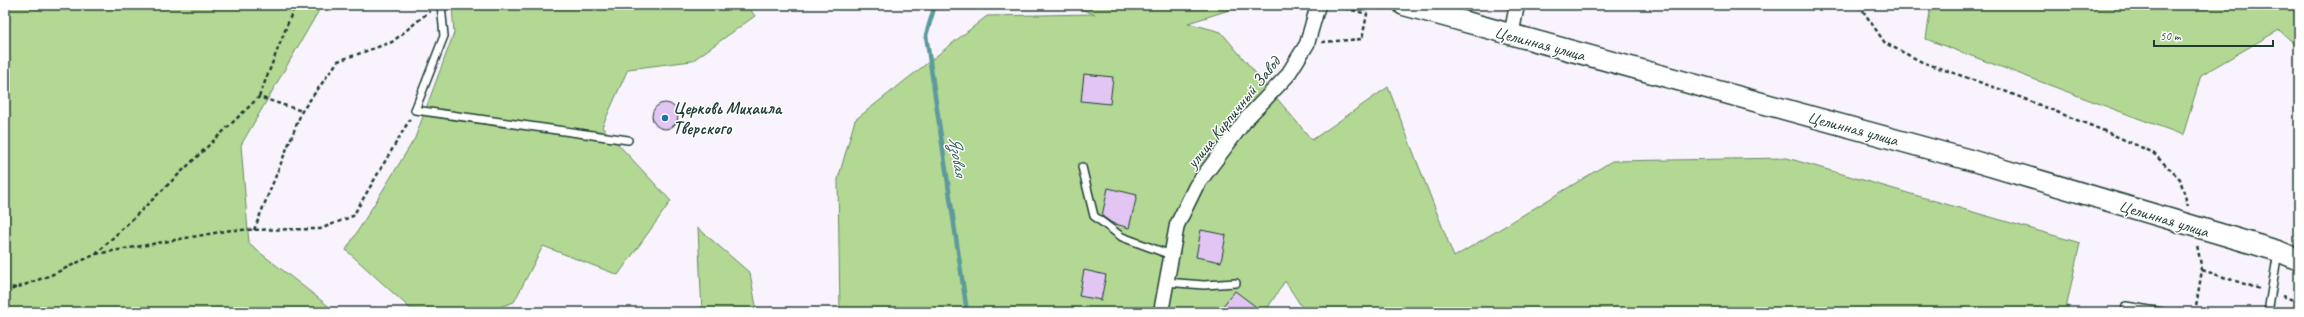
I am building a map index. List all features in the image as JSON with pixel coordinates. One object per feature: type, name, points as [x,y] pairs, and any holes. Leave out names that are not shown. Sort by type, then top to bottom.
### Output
[{"type":"main road","name":"Целинная улица","points":[[1404,5],[1512,36],[1970,160],[2278,252],[2299,260]]},
{"type":"street","name":"улица Кирпичный Завод","points":[[1161,312],[1165,282],[1177,225],[1196,186],[1247,118],[1287,76],[1307,44],[1318,5]]},
{"type":"street","points":[[1512,36],[1517,5]]},
{"type":"lane","points":[[441,5],[444,36],[415,110],[628,140]]},
{"type":"lane","points":[[1082,167],[1094,216],[1122,237],[1171,255]]},
{"type":"lane","points":[[2268,312],[2278,252]]},
{"type":"lane","points":[[1165,282],[1204,285],[1236,282]]},
{"type":"lane","points":[[2125,312],[2126,306],[2162,312]]},
{"type":"path","points":[[96,254],[259,98],[295,5]]},
{"type":"path","points":[[254,230],[302,111],[338,61],[392,42],[429,14],[432,5]]},
{"type":"path","points":[[1307,44],[1362,39],[1367,14],[1332,5]]},
{"type":"path","points":[[1859,5],[1885,43],[1922,62],[2009,93],[2102,130],[2152,152],[2180,179]]},
{"type":"path","points":[[259,98],[302,111]]},
{"type":"path","points":[[5,292],[51,275],[96,254],[231,230],[320,229],[353,216],[415,110]]},
{"type":"path","points":[[2195,312],[2202,270],[2299,302]]},
{"type":"path","points":[[5,286],[17,288]]},
{"type":"green space","points":[[5,5],[322,5],[241,145],[249,244],[336,312],[5,312]]},
{"type":"green space","points":[[452,5],[747,5],[755,16],[692,61],[628,69],[602,127],[671,201],[618,275],[543,246],[514,302],[485,312],[414,312],[346,250],[415,138],[454,33]]},
{"type":"green space","points":[[1068,5],[1245,5],[1188,23],[1221,32],[1312,140],[1388,87],[1454,257],[1612,161],[1787,158],[2080,243],[2067,304],[2068,312],[1305,312],[1285,281],[1265,312],[840,312],[838,179],[855,120],[987,16],[1095,14]]},
{"type":"green space","points":[[1931,5],[2299,5],[2299,48],[2279,30],[2201,75],[2183,135],[1926,39]]},
{"type":"green space","points":[[698,228],[750,273],[757,312],[702,312]]},
{"type":"building","points":[[1084,74],[1113,77],[1110,104],[1081,101]]},
{"type":"building","name":"Церковь Михаила Тверского","points":[[665,103],[674,107],[678,116],[674,125],[665,129],[656,125],[652,116],[656,107]]},
{"type":"building","points":[[1108,188],[1137,195],[1129,228],[1112,223],[1102,216]]},
{"type":"building","points":[[1201,230],[1226,235],[1221,262],[1196,257]]},
{"type":"building","points":[[1084,270],[1106,275],[1101,300],[1079,296]]},
{"type":"building","points":[[1235,291],[1263,312],[1218,312]]},
{"type":"waterway","name":"Язовая","points":[[935,5],[926,35],[967,312]]},
{"type":"place","name":"Церковь Михаила Тверского","points":[[665,118]]}]
